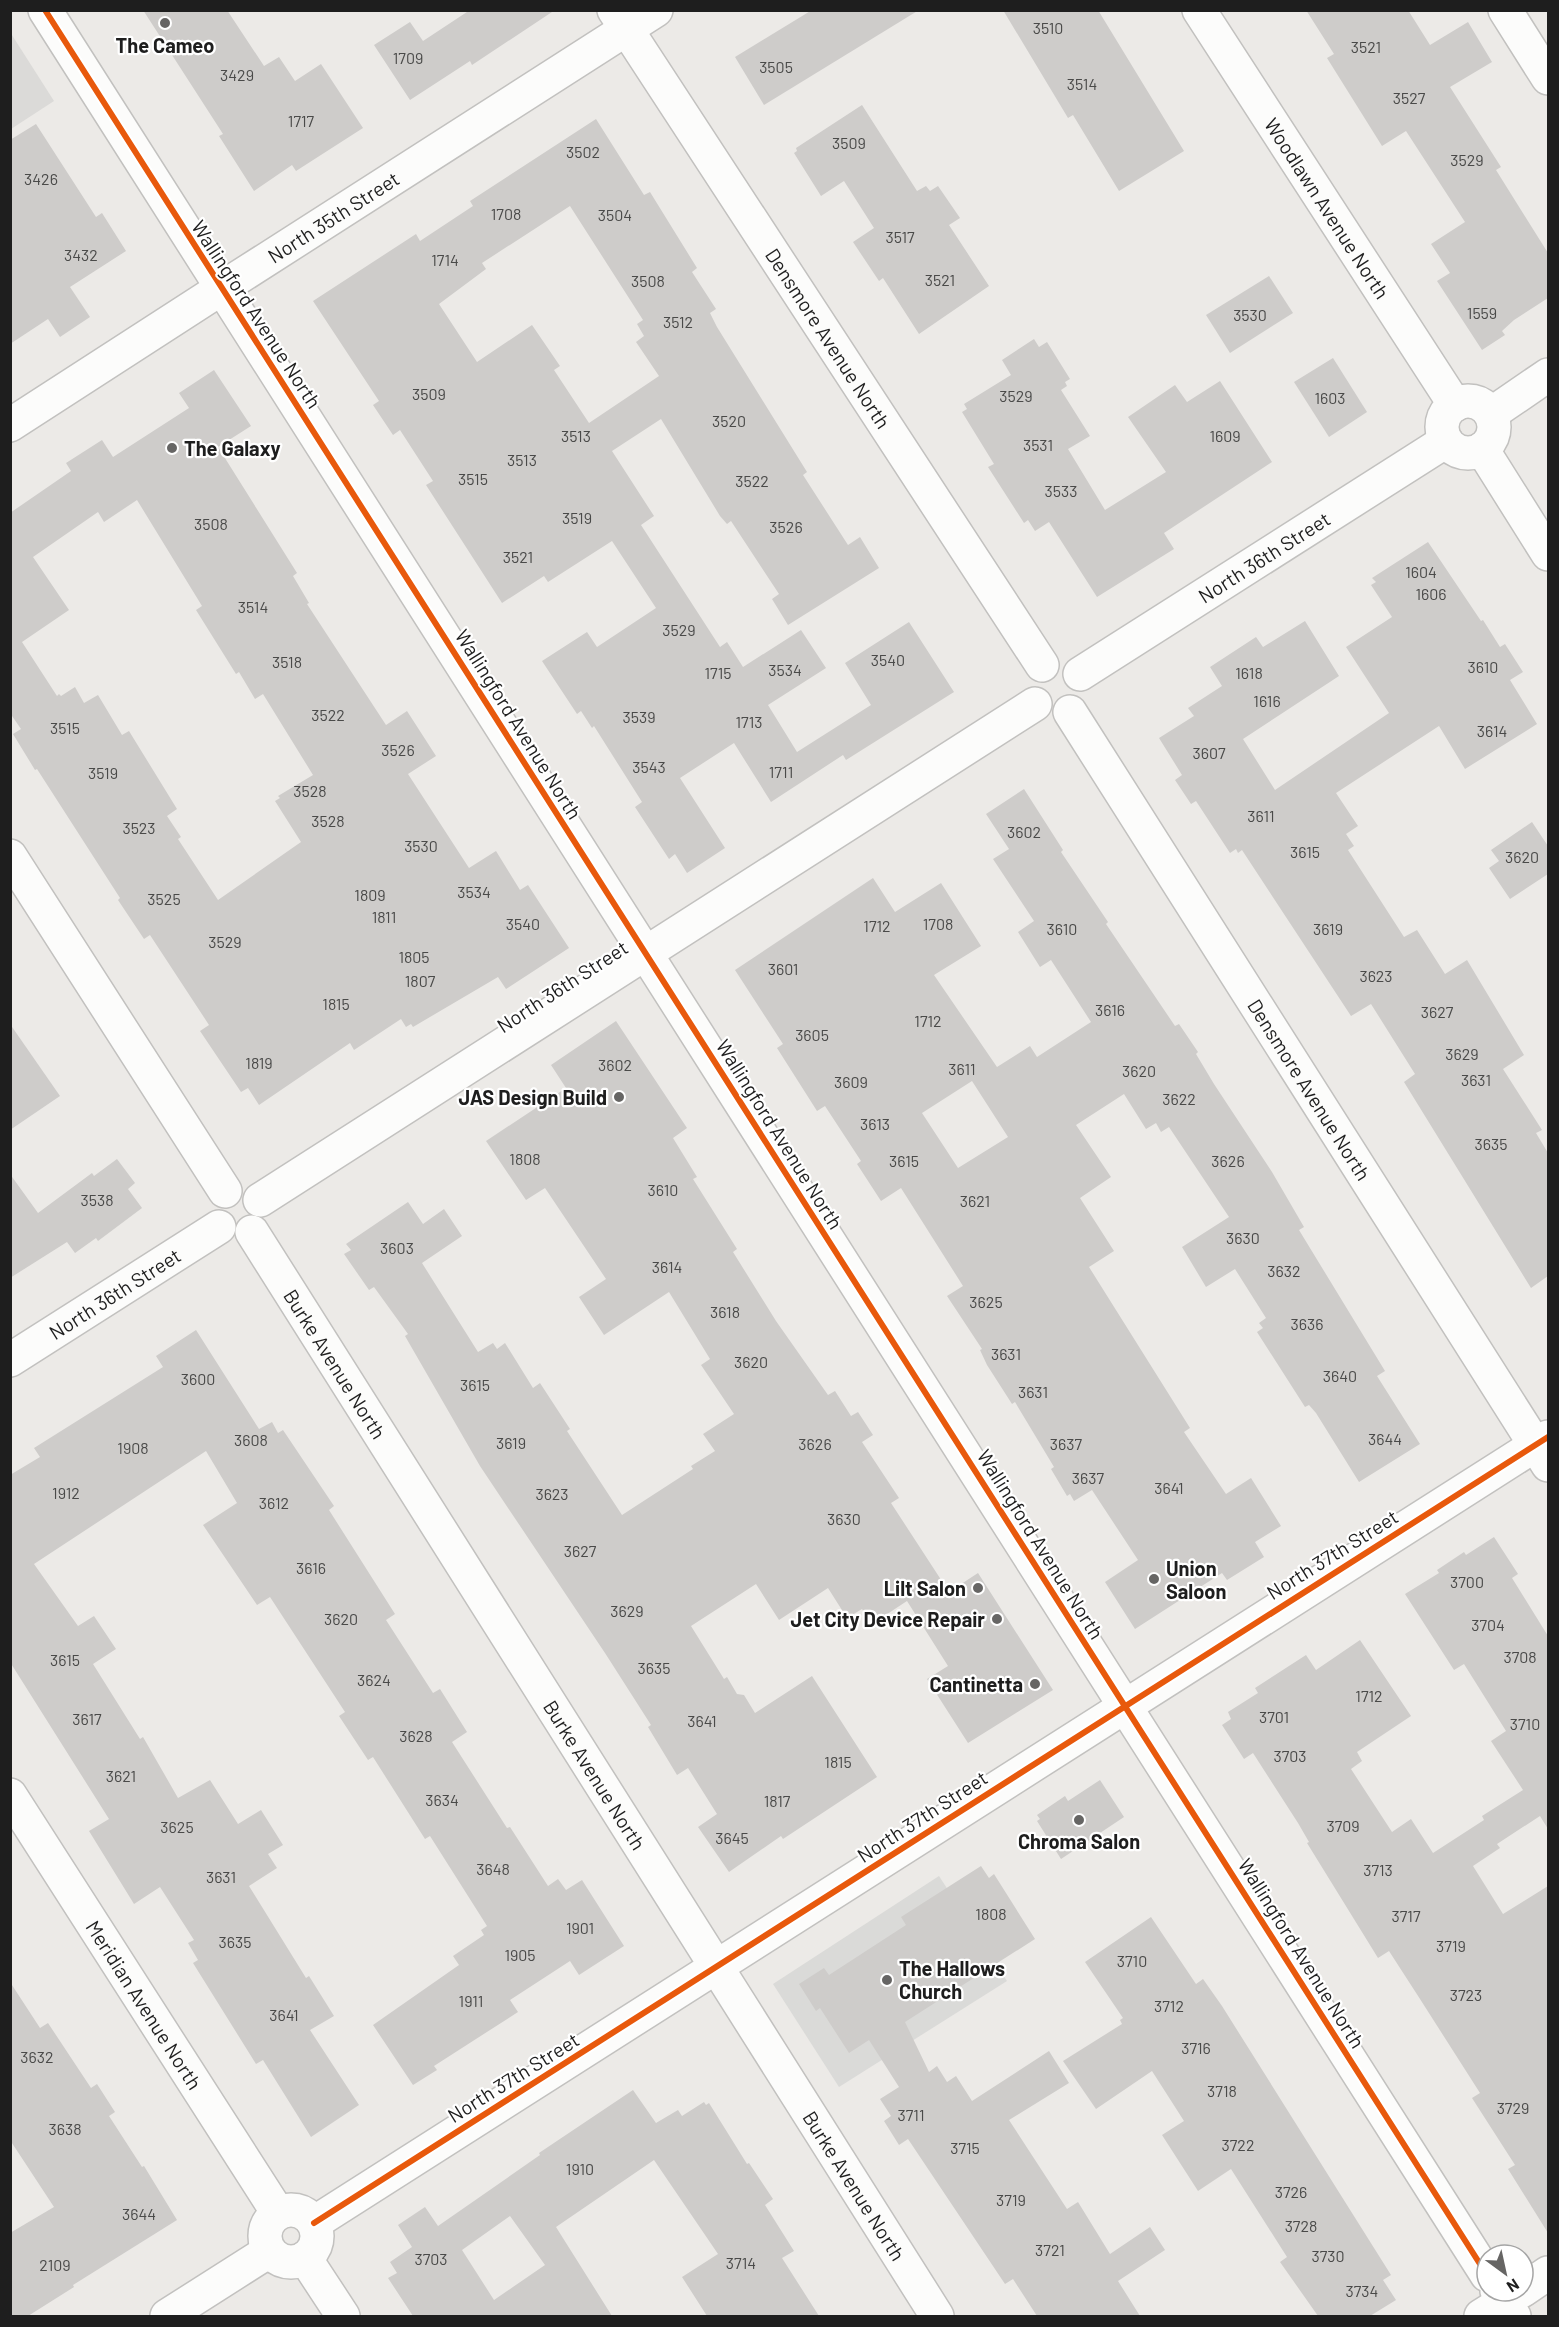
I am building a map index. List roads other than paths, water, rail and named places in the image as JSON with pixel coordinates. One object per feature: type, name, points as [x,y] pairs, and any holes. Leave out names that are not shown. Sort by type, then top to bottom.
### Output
[{"type":"street","name":"Wallingford Avenue North","points":[[45,10],[1475,2256]]},
{"type":"street","name":"North 35th Street","points":[[10,425],[222,288],[620,20],[656,10]]},
{"type":"street","name":"Woodlawn Avenue North","points":[[1199,10],[1455,405]]},
{"type":"street","points":[[1505,10],[1548,78]]},
{"type":"street","name":"Densmore Avenue North","points":[[620,20],[1042,665]]},
{"type":"street","points":[[1491,414],[1548,375]]},
{"type":"street","points":[[1468,401],[1477,403],[1491,414],[1494,431],[1482,449],[1472,453],[1463,453],[1455,450],[1446,441],[1442,422],[1455,405],[1468,401]]},
{"type":"street","name":"North 36th Street","points":[[1080,674],[1446,441]]},
{"type":"street","points":[[1482,449],[1548,554]]},
{"type":"street","points":[[1054,661],[1063,662],[1072,665],[1080,674],[1085,687],[1084,696],[1080,705],[1070,712],[1055,716],[1046,714],[1035,704],[1030,693],[1030,683],[1033,675],[1042,665],[1054,661]]},
{"type":"street","name":"North 36th Street","points":[[260,1200],[1035,704]]},
{"type":"street","name":"Densmore Avenue North","points":[[1070,712],[1544,1449]]},
{"type":"street","points":[[10,856],[225,1191]]},
{"type":"street","points":[[244,1188],[252,1191],[260,1200],[263,1210],[262,1218],[252,1232],[236,1237],[219,1227],[213,1214],[214,1205],[225,1191],[244,1188]]},
{"type":"street","name":"North 36th Street","points":[[10,1360],[219,1227]]},
{"type":"street","name":"Burke Avenue North","points":[[252,1232],[937,2316]]},
{"type":"street","name":"North 37th Street","points":[[314,2223],[1125,1706],[1544,1449]]},
{"type":"street","name":"Meridian Avenue North","points":[[10,1795],[278,2213]]},
{"type":"street","points":[[283,2210],[301,2211],[314,2223],[317,2241],[315,2248],[305,2258],[286,2262],[269,2251],[265,2230],[278,2213],[283,2210]]},
{"type":"street","points":[[167,2316],[269,2251]]},
{"type":"street","points":[[305,2258],[343,2316]]},
{"type":"street","points":[[1535,2282],[1548,2273]]},
{"type":"place","name":"The Cameo","points":[[165,23]]},
{"type":"place","name":"The Galaxy","points":[[172,448]]},
{"type":"place","name":"JAS Design Build","points":[[619,1097]]},
{"type":"place","name":"Union Saloon","points":[[1154,1579]]},
{"type":"place","name":"Lilt Salon","points":[[978,1588]]},
{"type":"place","name":"Jet City Device Repair","points":[[997,1619]]},
{"type":"place","name":"Cantinetta","points":[[1035,1684]]},
{"type":"place","name":"Chroma Salon","points":[[1079,1820]]},
{"type":"place","name":"The Hallows Church","points":[[887,1980]]}]
